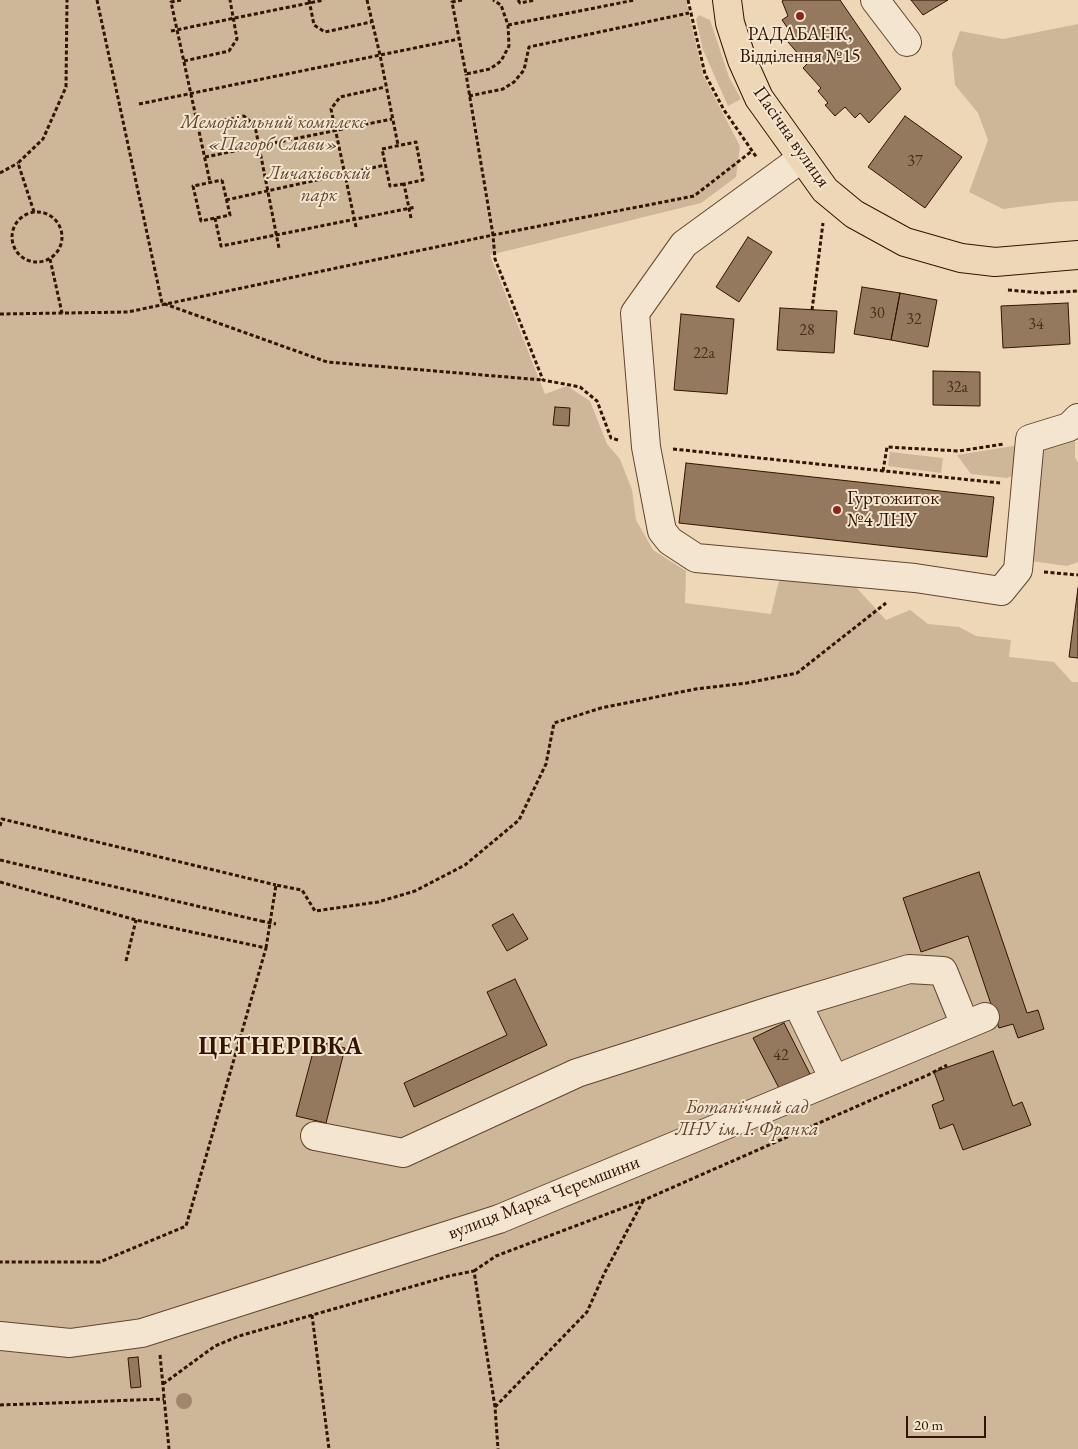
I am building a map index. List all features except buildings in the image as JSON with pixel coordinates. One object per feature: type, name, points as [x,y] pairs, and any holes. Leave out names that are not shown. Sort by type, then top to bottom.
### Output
[{"type":"main road","name":"Пасічна вулиця","points":[[727,0],[730,24],[759,98],[825,190],[854,214],[905,242],[961,258],[995,262],[1078,255]]},
{"type":"lane","points":[[875,0],[907,42]]},
{"type":"lane","points":[[802,158],[684,244],[635,313],[646,447],[662,531],[670,541],[696,558],[914,578],[1000,591],[1018,570],[1030,439],[1069,427],[1078,418]]},
{"type":"lane","name":"вулиця Марка Черемшини","points":[[0,1336],[70,1343],[142,1333],[499,1219],[975,1021],[943,971],[909,969],[797,1002]]},
{"type":"lane","points":[[315,1136],[403,1153],[577,1073],[797,1002],[834,1079]]},
{"type":"path","points":[[0,174],[18,163],[43,139],[66,87],[67,0]]},
{"type":"path","points":[[97,0],[162,303]]},
{"type":"path","points":[[181,0],[171,2],[210,182]]},
{"type":"path","points":[[184,61],[229,51],[237,39],[230,0]]},
{"type":"path","points":[[171,31],[324,0]]},
{"type":"path","points":[[367,0],[398,145]]},
{"type":"path","points":[[462,0],[452,1],[493,235],[495,259],[543,380]]},
{"type":"path","points":[[466,74],[490,69],[501,61],[509,46],[508,25],[501,5],[493,0]]},
{"type":"path","points":[[518,0],[520,3],[536,0]]},
{"type":"path","points":[[508,25],[634,0]]},
{"type":"path","points":[[0,314],[128,312],[162,303],[493,235],[694,196],[752,151],[724,110],[705,74],[689,13],[688,0]]},
{"type":"path","points":[[309,2],[314,25],[325,32],[371,22]]},
{"type":"path","points":[[469,96],[503,89],[514,82],[524,70],[529,47],[689,13]]},
{"type":"path","points":[[139,104],[459,40]]},
{"type":"path","points":[[356,227],[331,109],[340,97],[385,87]]},
{"type":"path","points":[[198,126],[244,116],[255,126],[279,248]]},
{"type":"path","points":[[205,156],[392,119]]},
{"type":"path","points":[[416,142],[423,180],[390,186],[382,149],[398,145],[416,142]]},
{"type":"path","points":[[18,163],[34,212]]},
{"type":"path","points":[[226,200],[385,166]]},
{"type":"path","points":[[222,180],[226,200],[230,215],[201,221],[193,186],[222,180]]},
{"type":"path","points":[[404,184],[411,218]]},
{"type":"path","points":[[215,218],[221,246],[416,207]]},
{"type":"path","points":[[34,212],[41,212],[54,218],[61,229],[62,242],[56,254],[50,259],[40,262],[29,261],[19,255],[13,245],[12,234],[16,223],[24,216],[34,212]]},
{"type":"path","points":[[812,310],[824,218]]},
{"type":"path","points":[[50,259],[62,313]]},
{"type":"path","points":[[162,303],[327,362],[543,380],[580,387],[597,401],[611,438],[632,446],[1026,485]]},
{"type":"path","points":[[883,471],[887,447],[960,451],[1030,439]]},
{"type":"path","points":[[1018,570],[1078,575]]},
{"type":"path","points":[[0,826],[1,819],[302,890],[315,911],[378,902],[415,891],[465,865],[519,820],[546,764],[554,723],[601,708],[696,689],[747,683],[797,673],[857,628],[914,578]]},
{"type":"path","points":[[0,860],[276,924]]},
{"type":"path","points":[[0,882],[136,920],[266,948]]},
{"type":"path","points":[[0,1262],[100,1262],[186,1226],[266,948],[276,885]]},
{"type":"path","points":[[126,961],[136,920]]},
{"type":"path","points":[[163,1384],[216,1346],[239,1336],[448,1276],[474,1271],[496,1256],[644,1200],[928,1075],[952,1062]]},
{"type":"path","points":[[495,1407],[587,1312],[604,1274],[644,1200]]},
{"type":"path","points":[[474,1271],[495,1407],[498,1449]]},
{"type":"path","points":[[312,1315],[329,1449]]},
{"type":"path","points":[[158,1327],[168,1449]]},
{"type":"path","points":[[0,1405],[164,1399]]},
{"type":"green space","points":[[0,0],[686,0],[703,75],[740,146],[736,177],[701,203],[490,255],[545,394],[567,386],[590,401],[607,444],[620,459],[632,490],[636,520],[653,550],[686,571],[685,603],[771,614],[778,584],[784,573],[854,585],[886,620],[910,610],[928,624],[959,627],[976,636],[1011,640],[1009,657],[1054,662],[1072,682],[1078,682],[1078,1449],[0,1449]]},
{"type":"green space","points":[[699,15],[710,20],[729,77],[741,99],[728,106],[703,50],[696,19]]},
{"type":"green space","points":[[1078,24],[1078,201],[1003,209],[969,192],[988,140],[978,113],[955,85],[952,53],[960,31],[1003,39]]},
{"type":"green space","points":[[1075,437],[1075,457],[1078,463],[1078,562],[1067,566],[1024,560],[1035,450]]},
{"type":"green space","points":[[1019,445],[1015,475],[1007,478],[971,474],[957,455]]},
{"type":"green space","points":[[890,452],[943,458],[941,473],[888,466]]},
{"type":"place","name":"РАДАБАНК, Відділення №15","points":[[800,16]]},
{"type":"place","name":"Гуртожиток №4 ЛНУ","points":[[837,510]]},
{"type":"district","name":"ЦЕТНЕРІВКА","points":[[281,1047]]},
{"type":"park label","name":"Меморіальний комплекс «Пагорб Слави»","points":[[273,134]]},
{"type":"park label","name":"Личаківський парк","points":[[319,185]]},
{"type":"park label","name":"Ботанічний сад ЛНУ ім. І. Франка","points":[[747,1119]]}]
